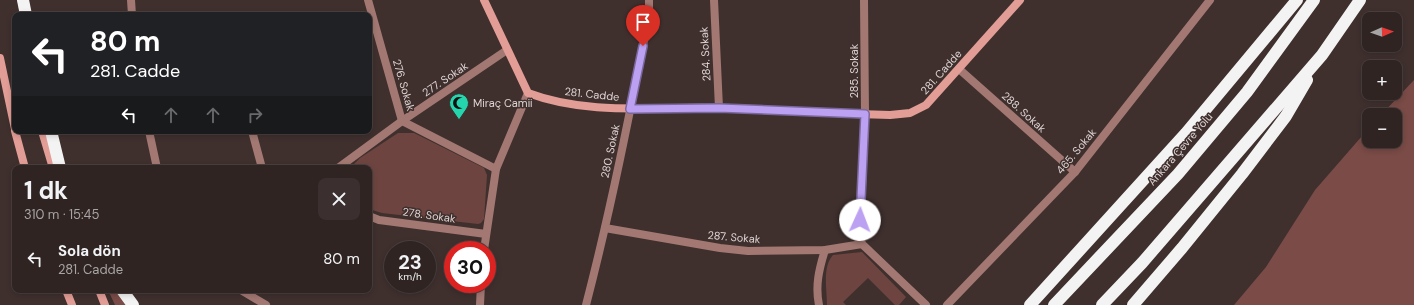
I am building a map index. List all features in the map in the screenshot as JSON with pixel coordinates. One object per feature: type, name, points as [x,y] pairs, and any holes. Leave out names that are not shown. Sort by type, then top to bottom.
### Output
[{"type":"highway","points":[[22,0],[25,12]]},
{"type":"highway","points":[[1030,305],[1186,133],[1297,0]]},
{"type":"highway","name":"Ankara Çevre Yolu","points":[[1054,305],[1178,174],[1247,92],[1314,0]]},
{"type":"highway","points":[[1133,305],[1182,248],[1286,116],[1322,55],[1360,0]]},
{"type":"highway","points":[[1102,305],[1142,263],[1322,55]]},
{"type":"highway","points":[[51,134],[59,165]]},
{"type":"highway","points":[[124,293],[133,305]]},
{"type":"street","points":[[22,0],[22,12]]},
{"type":"street","points":[[131,0],[132,12]]},
{"type":"street","name":"276. Sokak","points":[[368,0],[371,12]]},
{"type":"street","points":[[484,0],[528,92],[496,169],[485,241]]},
{"type":"street","name":"280. Sokak","points":[[586,305],[605,228],[630,109],[649,15],[649,0]]},
{"type":"street","name":"284. Sokak","points":[[714,0],[719,108]]},
{"type":"street","name":"285. Sokak","points":[[862,244],[860,236],[865,114],[864,0]]},
{"type":"street","name":"281. Cadde","points":[[528,92],[562,102],[583,106],[630,109],[719,108],[865,114],[910,113],[926,105],[1020,0]]},
{"type":"street","name":"465. Sokak","points":[[948,305],[1075,172],[1210,0]]},
{"type":"street","name":"276. Sokak","points":[[372,14],[402,121],[496,169]]},
{"type":"street","name":"277. Sokak","points":[[342,165],[402,121],[507,50]]},
{"type":"street","points":[[0,58],[12,116]]},
{"type":"street","name":"288. Sokak","points":[[959,69],[1075,172]]},
{"type":"street","points":[[16,134],[24,165]]},
{"type":"street","points":[[43,134],[52,165]]},
{"type":"street","points":[[150,134],[156,165]]},
{"type":"street","points":[[253,134],[261,165]]},
{"type":"street","name":"278. Sokak","points":[[372,217],[379,220],[486,234]]},
{"type":"street","name":"287. Sokak","points":[[605,228],[739,250],[825,250],[862,244]]},
{"type":"street","points":[[862,244],[926,305]]},
{"type":"street","points":[[819,305],[817,286],[825,250]]},
{"type":"street","points":[[67,293],[72,305]]},
{"type":"street","points":[[100,293],[105,305]]},
{"type":"street","points":[[247,293],[266,305]]},
{"type":"street","points":[[480,305],[481,293]]},
{"type":"shaded area","points":[[1414,80],[1414,305],[1234,305],[1266,267],[1315,190],[1362,136],[1362,148],[1402,148],[1402,108],[1388,108],[1395,100],[1402,100],[1402,93]]},
{"type":"shaded area","points":[[398,133],[414,133],[484,168],[487,175],[484,219],[478,224],[382,213],[372,210],[372,165],[353,165],[360,158]]},
{"type":"shaded area","points":[[862,252],[906,297],[899,305],[895,305],[868,278],[843,302],[846,305],[827,305],[826,272],[827,266],[833,255]]},
{"type":"shaded area","points":[[109,293],[120,293],[130,305],[115,305]]},
{"type":"place","name":"Miraç Camii","points":[[459,120]]},
{"type":"route","points":[[643,46],[630,109],[719,108],[865,114],[860,220]]}]
